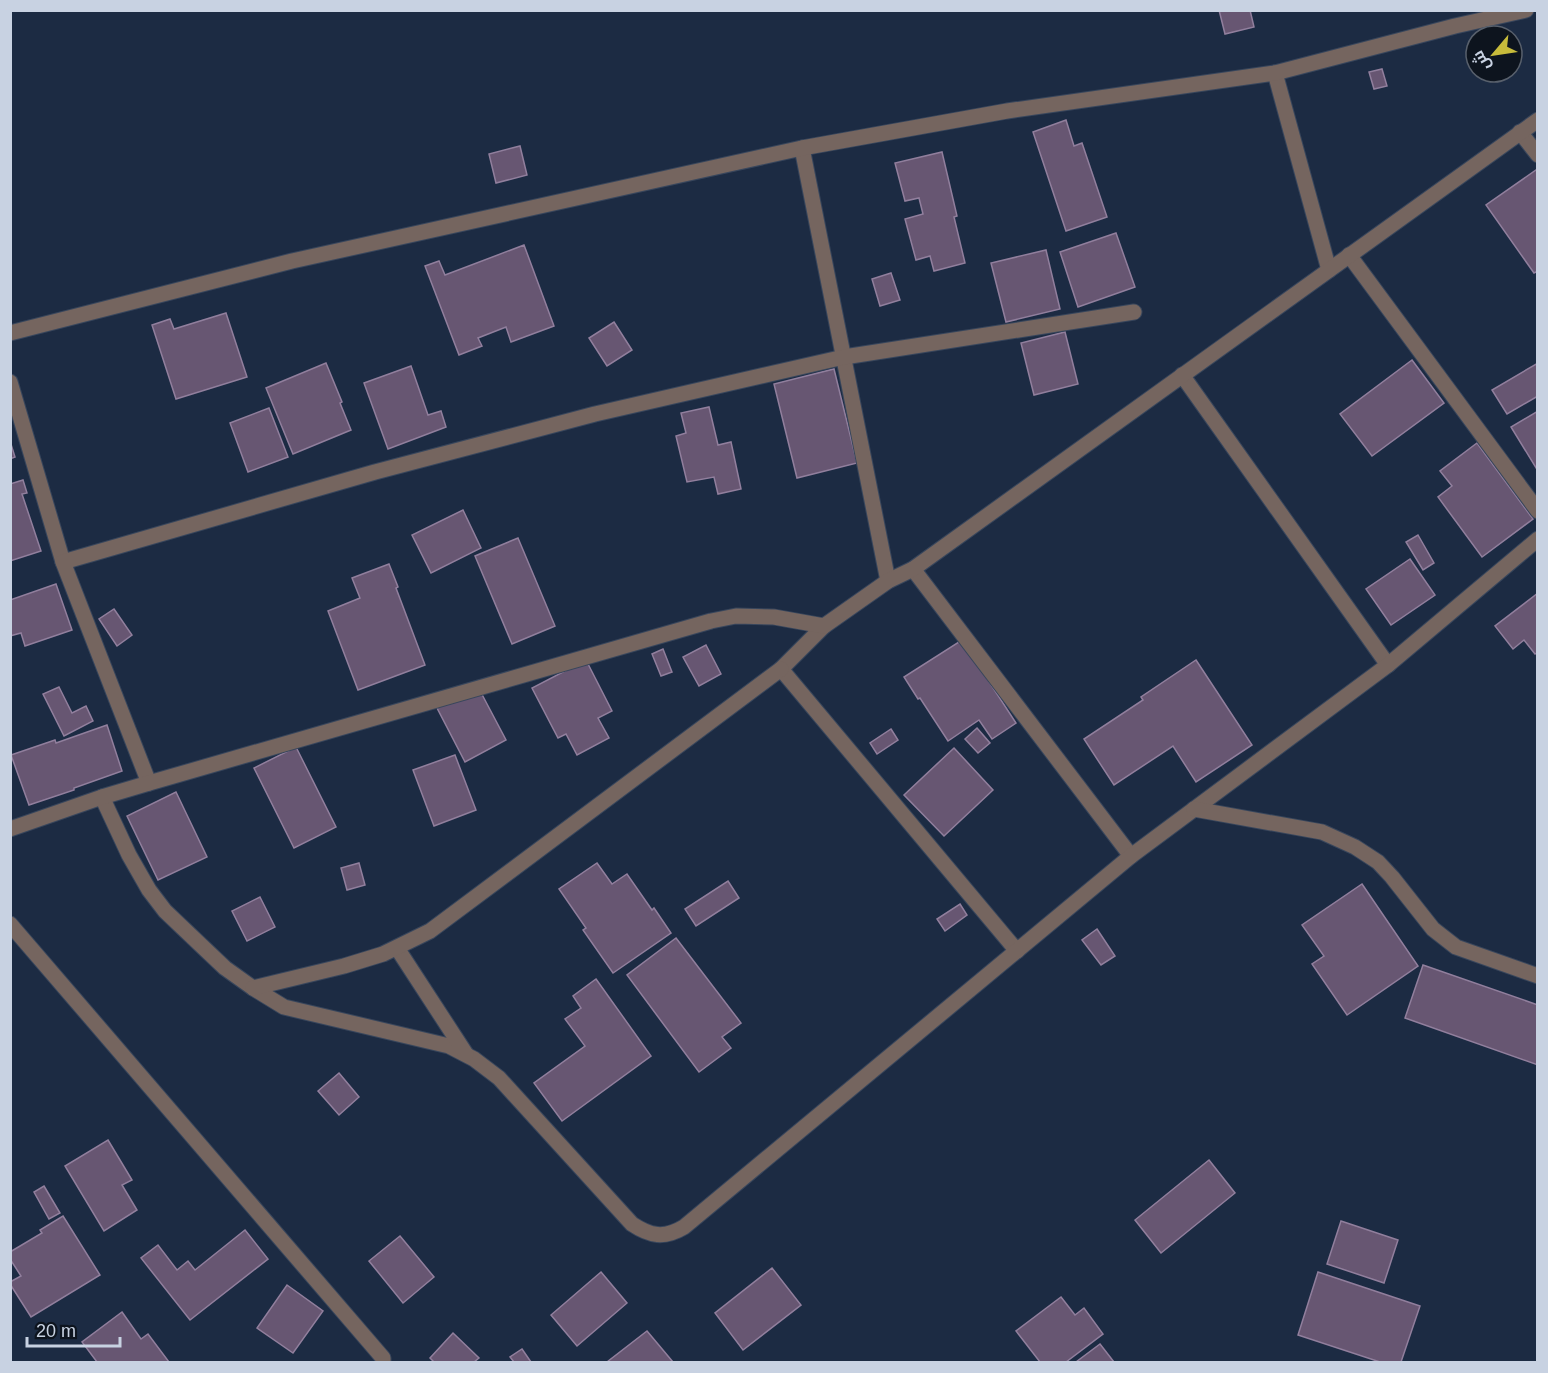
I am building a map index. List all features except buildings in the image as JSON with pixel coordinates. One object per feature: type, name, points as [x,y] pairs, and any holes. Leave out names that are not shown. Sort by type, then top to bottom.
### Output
[{"type":"street","points":[[10,333],[292,261],[802,148],[1007,111],[1275,73],[1526,10]]},
{"type":"street","points":[[1275,73],[1329,270]]},
{"type":"street","points":[[253,988],[383,954],[430,931],[781,669],[824,626],[888,581],[913,570],[1538,120]]},
{"type":"street","points":[[1520,132],[1538,155]]},
{"type":"street","points":[[802,148],[888,581]]},
{"type":"street","points":[[1349,255],[1538,511]]},
{"type":"street","points":[[63,562],[375,472],[595,414],[844,357],[1134,312]]},
{"type":"street","points":[[1182,375],[1388,665]]},
{"type":"street","points":[[10,382],[63,562],[149,783]]},
{"type":"street","points":[[102,797],[129,855],[149,890],[165,911],[225,968],[284,1007],[449,1046],[468,1057],[499,1078],[632,1224],[653,1234],[675,1232],[684,1227],[1131,856],[1388,665],[1538,539]]},
{"type":"street","points":[[913,570],[1131,856]]},
{"type":"street","points":[[10,830],[102,797],[711,621],[736,616],[774,617],[824,626]]},
{"type":"street","points":[[781,669],[1017,951]]},
{"type":"street","points":[[1194,809],[1322,832],[1354,847],[1377,862],[1392,877],[1433,929],[1456,946],[1538,976]]},
{"type":"street","points":[[10,924],[383,1358],[383,1362]]},
{"type":"street","points":[[397,948],[468,1057]]}]
